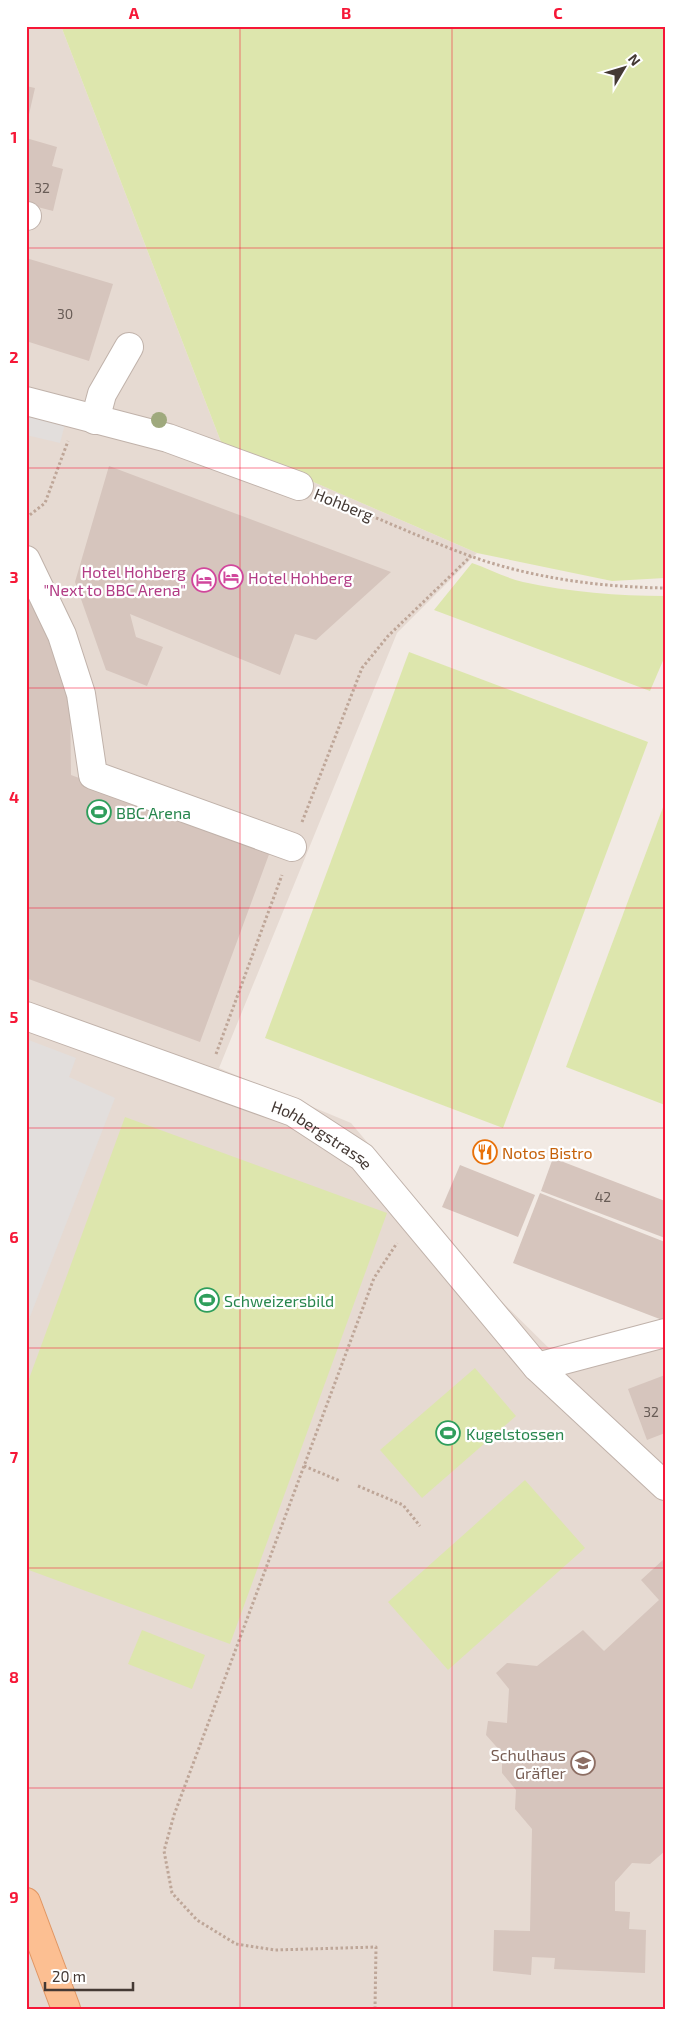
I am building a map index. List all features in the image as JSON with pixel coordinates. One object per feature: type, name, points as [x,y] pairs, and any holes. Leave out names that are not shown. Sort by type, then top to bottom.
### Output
[{"type":"main road","points":[[26,1902],[66,2009]]},
{"type":"street","points":[[87,417],[129,347]]},
{"type":"street","name":"Hohberg","points":[[26,401],[168,438],[299,486]]},
{"type":"street","points":[[26,560],[62,635],[81,694],[93,775],[292,847]]},
{"type":"street","name":"Hohbergstrasse","points":[[26,1016],[293,1112],[362,1157],[537,1367],[661,1477]]},
{"type":"street","points":[[537,1367],[665,1334]]},
{"type":"path","points":[[26,518],[44,504],[87,417]]},
{"type":"path","name":"Hohberg","points":[[299,486],[471,556],[536,574],[617,587],[665,588]]},
{"type":"path","points":[[206,1081],[292,847],[362,668],[388,636],[471,556]]},
{"type":"path","points":[[375,2009],[376,1947],[274,1950],[236,1944],[196,1920],[172,1893],[164,1851],[174,1815],[374,1278],[397,1243],[420,1227]]},
{"type":"path","points":[[304,1466],[340,1481]]},
{"type":"path","points":[[358,1486],[403,1505],[420,1526]]},
{"type":"shaded area","points":[[26,26],[61,26],[221,442],[477,553],[397,633],[219,1068],[351,1123],[499,1299],[561,1360],[665,1335],[665,2009],[26,2009]]},
{"type":"shaded area","points":[[26,414],[65,424],[60,443],[26,435]]},
{"type":"shaded area","points":[[26,1039],[76,1058],[69,1077],[115,1098],[26,1327]]},
{"type":"green space","points":[[61,26],[665,26],[665,578],[612,581],[477,553],[221,442]]},
{"type":"green space","points":[[472,563],[510,578],[540,585],[594,593],[665,596],[665,656],[650,691],[434,610]]},
{"type":"green space","points":[[409,652],[648,742],[503,1128],[265,1038]]},
{"type":"green space","points":[[665,802],[665,1105],[566,1067]]},
{"type":"green space","name":"Schweizersbild","points":[[125,1117],[387,1213],[230,1644],[26,1569],[26,1387]]},
{"type":"green space","name":"Kugelstossen","points":[[475,1368],[516,1416],[422,1498],[380,1450]]},
{"type":"green space","points":[[525,1480],[585,1548],[448,1670],[388,1602]]},
{"type":"green space","points":[[142,1630],[205,1655],[192,1689],[128,1664]]},
{"type":"building","points":[[26,86],[35,88],[27,123],[26,123]]},
{"type":"building","points":[[26,138],[57,147],[52,166],[63,169],[53,211],[26,204]]},
{"type":"building","points":[[26,258],[113,284],[89,361],[26,341]]},
{"type":"building","name":"Hotel Hohberg","points":[[109,466],[391,572],[316,640],[295,634],[280,675],[130,614],[136,637],[163,647],[147,686],[106,670],[75,582]]},
{"type":"building","name":"BBC Arena","points":[[26,578],[70,690],[71,775],[271,849],[200,1042],[26,978]]},
{"type":"building","points":[[553,1158],[665,1201],[665,1238],[541,1191]]},
{"type":"building","points":[[460,1165],[535,1195],[518,1237],[442,1207]]},
{"type":"building","points":[[540,1193],[665,1242],[665,1321],[513,1263]]},
{"type":"building","points":[[665,1375],[665,1433],[647,1440],[628,1389]]},
{"type":"building","name":"Schulhaus Gräfler","points":[[664,1559],[665,1851],[650,1864],[632,1863],[615,1882],[615,1911],[630,1912],[629,1929],[646,1930],[645,1973],[554,1969],[555,1958],[532,1957],[531,1975],[493,1971],[494,1930],[530,1931],[532,1829],[515,1809],[516,1790],[502,1773],[502,1753],[486,1735],[488,1721],[507,1723],[509,1689],[496,1673],[507,1663],[537,1666],[583,1630],[604,1651],[659,1600],[641,1580]]},
{"type":"place","name":"Hotel Hohberg","points":[[231,577]]},
{"type":"place","name":"Hotel Hohberg \"Next to BBC Arena\"","points":[[204,580]]},
{"type":"place","name":"BBC Arena","points":[[99,812]]},
{"type":"place","name":"Notos Bistro","points":[[485,1152]]},
{"type":"place","name":"Schweizersbild","points":[[207,1300]]},
{"type":"place","name":"Kugelstossen","points":[[448,1433]]},
{"type":"place","name":"Schulhaus Gräfler","points":[[583,1763]]}]
